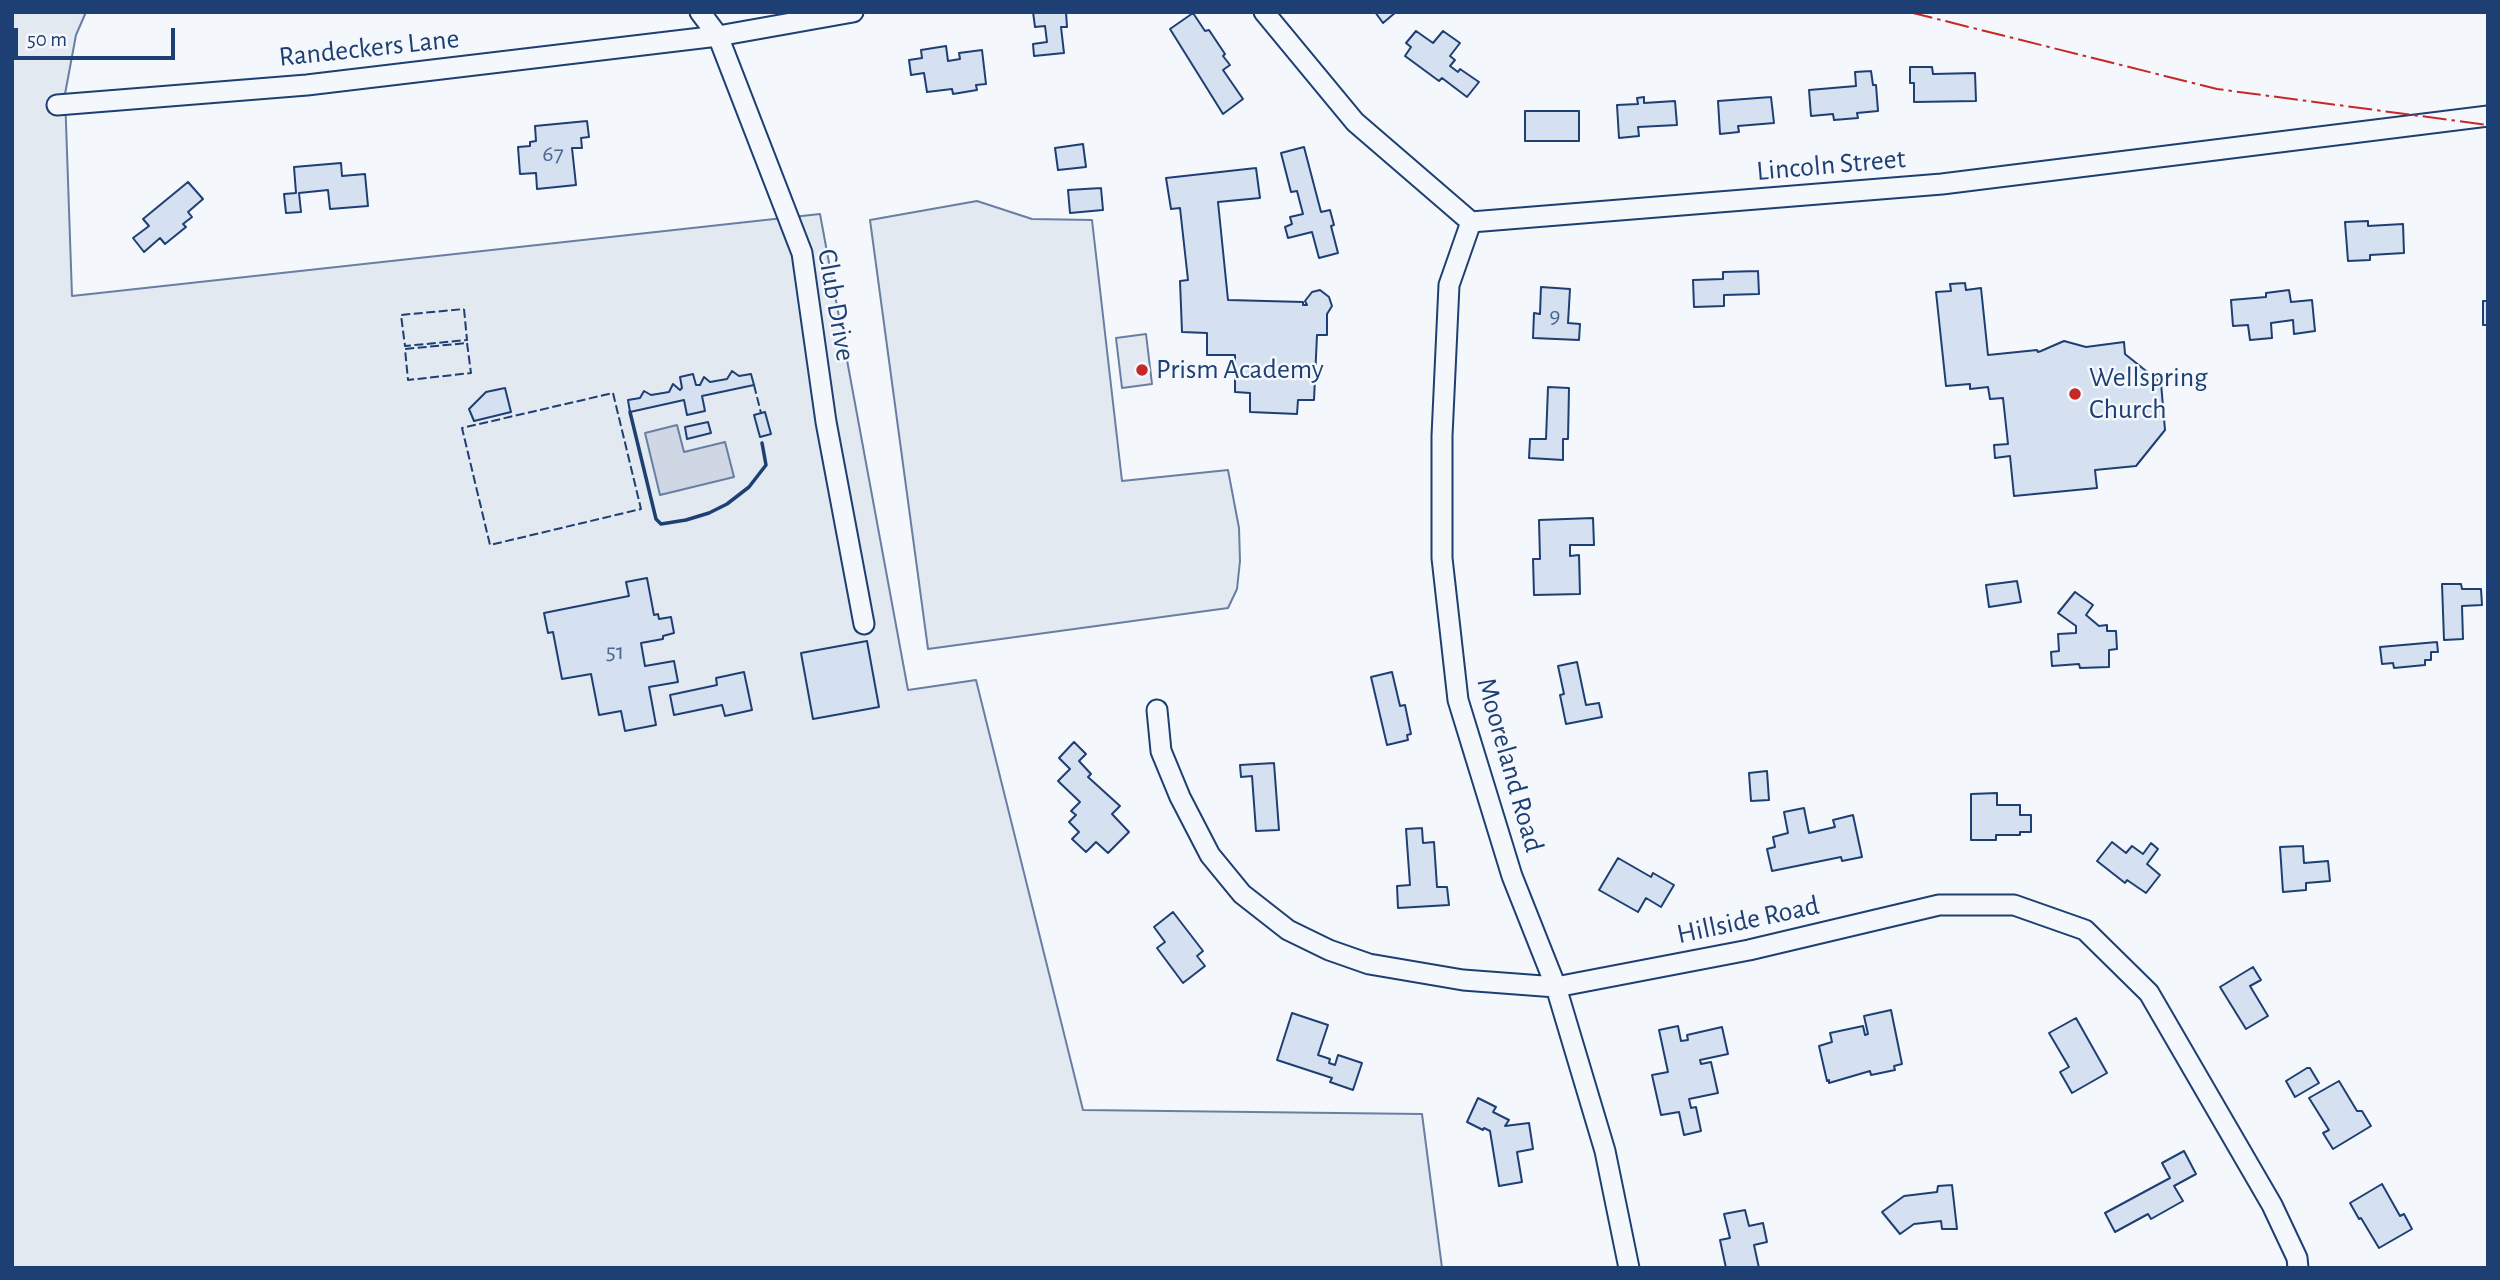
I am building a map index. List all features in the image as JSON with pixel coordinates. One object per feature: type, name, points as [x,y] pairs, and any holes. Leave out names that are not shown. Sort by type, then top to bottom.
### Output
[{"type":"street","name":"Club Drive","points":[[700,12],[718,36],[802,253],[826,422],[864,624]]},
{"type":"street","name":"Randeckers Lane","points":[[57,105],[307,85],[718,36],[853,12]]},
{"type":"street","points":[[1264,12],[1355,122],[1471,222]]},
{"type":"street","name":"Lincoln Street","points":[[1471,222],[1942,184],[2488,116]]},
{"type":"street","name":"Mooreland Road","points":[[1471,222],[1448,285],[1442,436],[1444,571],[1458,700],[1512,876],[1556,987],[1605,1151],[1629,1268]]},
{"type":"street","name":"Hillside Road","points":[[1157,710],[1161,751],[1180,797],[1210,855],[1242,894],[1288,930],[1329,950],[1369,964],[1463,980],[1556,987],[1749,950],[1939,905],[2014,905],[2085,930],[2150,993],[2272,1205],[2297,1258],[2298,1268]]},
{"type":"shaded area","points":[[12,12],[86,12],[76,35],[65,94],[72,296],[820,214],[908,690],[976,680],[1083,1110],[1422,1114],[1442,1268],[12,1268]]},
{"type":"shaded area","points":[[977,201],[1032,219],[1092,220],[1122,481],[1228,470],[1239,528],[1240,561],[1237,589],[1228,608],[928,649],[870,220]]},
{"type":"shaded area","points":[[1146,334],[1152,384],[1122,388],[1116,338]]},
{"type":"shaded area","points":[[677,425],[684,452],[725,442],[734,477],[660,495],[645,433]]},
{"type":"building","points":[[1033,12],[1066,12],[1067,27],[1061,27],[1064,53],[1034,56],[1033,44],[1047,42],[1045,26],[1035,27]]},
{"type":"building","points":[[1375,12],[1396,12],[1383,23]]},
{"type":"building","points":[[1193,13],[1205,31],[1209,30],[1225,54],[1223,56],[1230,65],[1223,70],[1243,99],[1223,114],[1170,29]]},
{"type":"building","points":[[1416,31],[1433,43],[1443,31],[1460,43],[1450,56],[1455,60],[1450,66],[1458,72],[1460,69],[1479,82],[1467,97],[1405,56],[1411,47],[1406,43]]},
{"type":"building","points":[[946,46],[948,61],[960,59],[959,53],[982,50],[986,84],[976,85],[977,90],[953,94],[952,89],[927,92],[924,73],[911,75],[909,60],[922,58],[921,50]]},
{"type":"building","points":[[1910,67],[1932,67],[1933,74],[1975,73],[1976,101],[1914,102],[1914,83],[1910,83]]},
{"type":"building","points":[[1871,71],[1873,85],[1876,85],[1878,111],[1857,113],[1858,118],[1834,120],[1833,114],[1811,116],[1809,90],[1856,86],[1855,72]]},
{"type":"building","points":[[1644,97],[1644,103],[1675,101],[1677,125],[1638,127],[1639,136],[1619,138],[1617,105],[1638,104],[1637,98]]},
{"type":"building","points":[[1771,97],[1774,123],[1738,126],[1739,132],[1720,134],[1718,101]]},
{"type":"building","points":[[1525,111],[1579,111],[1579,141],[1525,141]]},
{"type":"building","points":[[587,121],[589,137],[581,138],[582,148],[572,148],[576,185],[537,189],[536,173],[520,174],[518,147],[530,146],[530,142],[536,141],[535,126]]},
{"type":"building","points":[[1083,144],[1086,167],[1058,170],[1055,148]]},
{"type":"building","points":[[1304,147],[1321,212],[1330,210],[1338,253],[1319,258],[1312,232],[1288,238],[1285,227],[1292,224],[1290,217],[1303,214],[1297,191],[1291,192],[1281,153]]},
{"type":"building","points":[[341,163],[342,176],[365,174],[368,206],[330,209],[328,190],[299,193],[301,212],[286,213],[284,194],[296,193],[294,167]]},
{"type":"building","points":[[1256,168],[1260,198],[1218,202],[1228,300],[1303,302],[1303,305],[1307,305],[1305,301],[1312,292],[1320,290],[1329,297],[1332,306],[1327,314],[1327,335],[1317,335],[1314,400],[1298,400],[1297,414],[1250,412],[1250,393],[1235,392],[1235,355],[1207,355],[1207,333],[1182,332],[1180,281],[1188,280],[1180,208],[1171,209],[1166,178]]},
{"type":"building","points":[[188,182],[203,199],[188,212],[192,217],[183,224],[186,227],[165,244],[160,238],[144,252],[133,238],[149,226],[143,219]]},
{"type":"building","points":[[1101,188],[1103,210],[1070,213],[1068,190]]},
{"type":"building","points":[[2368,221],[2368,226],[2403,224],[2404,253],[2370,255],[2370,260],[2348,261],[2345,222]]},
{"type":"building","points":[[1758,271],[1759,294],[1724,295],[1724,306],[1694,307],[1693,280],[1723,279],[1723,272]]},
{"type":"building","name":"Wellspring Church","points":[[1965,283],[1966,290],[1981,288],[1988,355],[2038,352],[2064,341],[2086,347],[2124,342],[2125,354],[2161,383],[2165,430],[2136,466],[2095,470],[2097,488],[2014,496],[2010,456],[1995,458],[1994,445],[2008,444],[2003,398],[1990,399],[1988,387],[1970,389],[1970,384],[1946,386],[1936,292],[1951,291],[1950,284]]},
{"type":"building","points":[[1541,287],[1570,289],[1568,323],[1580,324],[1579,340],[1533,338],[1534,313],[1540,314]]},
{"type":"building","points":[[2289,290],[2291,302],[2312,300],[2315,331],[2294,334],[2293,320],[2271,323],[2272,338],[2250,340],[2248,325],[2233,326],[2231,300],[2266,297],[2266,293]]},
{"type":"building","points":[[2483,301],[2488,301],[2488,325],[2483,325]]},
{"type":"building","points":[[732,371],[739,376],[751,374],[754,385],[702,396],[705,411],[687,415],[684,400],[630,412],[628,400],[640,398],[644,391],[651,395],[669,392],[673,384],[680,390],[680,377],[693,374],[696,385],[700,385],[704,377],[710,382],[727,379]]},
{"type":"building","points":[[1548,387],[1569,388],[1568,439],[1563,439],[1563,460],[1529,458],[1530,439],[1546,439]]},
{"type":"building","points":[[505,388],[511,412],[474,421],[469,409],[486,392]]},
{"type":"building","points":[[765,412],[771,434],[760,437],[754,415]]},
{"type":"building","points":[[708,422],[711,433],[687,439],[685,427]]},
{"type":"building","points":[[1593,518],[1594,545],[1570,545],[1570,556],[1579,555],[1580,594],[1534,595],[1533,559],[1540,559],[1539,520]]},
{"type":"building","points":[[647,578],[654,615],[658,614],[659,619],[671,617],[674,633],[663,636],[663,639],[641,643],[645,666],[674,661],[678,682],[649,687],[656,725],[625,731],[621,711],[599,715],[591,674],[562,679],[553,632],[548,633],[544,613],[629,596],[626,582]]},
{"type":"building","points":[[2017,581],[2021,602],[1989,607],[1986,585]]},
{"type":"building","points":[[2442,584],[2461,584],[2462,589],[2481,589],[2482,605],[2462,606],[2463,639],[2444,640]]},
{"type":"building","points":[[2075,592],[2093,605],[2086,615],[2099,626],[2107,625],[2107,631],[2116,631],[2117,649],[2109,650],[2109,667],[2080,668],[2079,664],[2052,666],[2051,652],[2059,651],[2058,634],[2076,633],[2076,626],[2058,613]]},
{"type":"building","points":[[867,641],[879,707],[813,719],[801,653]]},
{"type":"building","points":[[2437,642],[2438,652],[2431,652],[2431,660],[2425,660],[2425,665],[2394,668],[2393,663],[2382,664],[2380,647]]},
{"type":"building","points":[[1577,662],[1586,705],[1599,703],[1602,717],[1566,724],[1560,695],[1564,694],[1558,666]]},
{"type":"building","points":[[744,672],[752,710],[725,716],[722,705],[674,715],[670,695],[717,685],[716,678]]},
{"type":"building","points":[[1392,672],[1400,706],[1405,705],[1411,734],[1407,735],[1408,740],[1387,745],[1371,677]]},
{"type":"building","points":[[1074,742],[1086,754],[1079,761],[1091,774],[1088,777],[1120,806],[1112,814],[1129,832],[1108,853],[1096,842],[1086,852],[1072,839],[1079,832],[1069,822],[1076,815],[1071,811],[1080,802],[1058,781],[1070,769],[1059,758]]},
{"type":"building","points":[[1274,763],[1279,830],[1256,831],[1252,776],[1241,777],[1240,765]]},
{"type":"building","points":[[1767,771],[1769,800],[1751,801],[1749,773]]},
{"type":"building","points":[[1997,793],[1997,805],[2020,805],[2020,815],[2031,815],[2031,832],[1996,835],[1996,840],[1971,840],[1971,794]]},
{"type":"building","points":[[1804,808],[1809,833],[1835,827],[1833,820],[1853,815],[1862,857],[1842,861],[1841,857],[1772,871],[1767,849],[1775,847],[1773,837],[1788,833],[1784,812]]},
{"type":"building","points":[[1422,828],[1423,843],[1434,842],[1437,887],[1447,887],[1449,905],[1398,908],[1397,886],[1410,885],[1406,829]]},
{"type":"building","points":[[2112,842],[2126,853],[2132,846],[2143,854],[2151,843],[2158,849],[2147,864],[2160,875],[2146,893],[2127,880],[2125,883],[2097,861]]},
{"type":"building","points":[[2303,846],[2304,863],[2328,861],[2330,881],[2306,883],[2306,890],[2283,892],[2280,847]]},
{"type":"building","points":[[1618,858],[1651,877],[1653,873],[1674,885],[1661,907],[1646,898],[1638,912],[1599,890]]},
{"type":"building","points":[[1173,912],[1203,951],[1197,956],[1205,966],[1183,983],[1157,948],[1165,942],[1154,927]]},
{"type":"building","points":[[2253,967],[2261,980],[2250,986],[2268,1016],[2246,1029],[2220,987]]},
{"type":"building","points":[[1891,1010],[1902,1064],[1894,1066],[1895,1070],[1871,1075],[1870,1071],[1829,1083],[1819,1046],[1832,1042],[1830,1033],[1863,1026],[1865,1035],[1868,1034],[1864,1016]]},
{"type":"building","points":[[1292,1013],[1328,1025],[1318,1055],[1330,1059],[1329,1063],[1335,1065],[1338,1055],[1362,1063],[1353,1090],[1330,1082],[1332,1078],[1277,1060]]},
{"type":"building","points":[[2076,1018],[2107,1073],[2072,1093],[2060,1072],[2069,1067],[2049,1033]]},
{"type":"building","points":[[1678,1026],[1681,1041],[1688,1040],[1687,1035],[1722,1027],[1728,1054],[1700,1060],[1701,1064],[1711,1062],[1718,1093],[1689,1099],[1691,1108],[1696,1107],[1701,1131],[1684,1135],[1679,1112],[1661,1115],[1652,1075],[1668,1072],[1659,1030]]},
{"type":"building","points":[[2310,1068],[2319,1083],[2295,1097],[2286,1081]]},
{"type":"building","points":[[2339,1081],[2357,1111],[2362,1111],[2371,1126],[2333,1149],[2323,1133],[2329,1130],[2309,1098]]},
{"type":"building","points":[[1478,1098],[1496,1107],[1493,1112],[1509,1120],[1505,1126],[1529,1123],[1533,1149],[1517,1152],[1522,1182],[1499,1186],[1490,1131],[1467,1122]]},
{"type":"building","points":[[2184,1151],[2196,1174],[2174,1186],[2183,1201],[2151,1219],[2148,1214],[2115,1232],[2105,1213],[2170,1178],[2162,1163]]},
{"type":"building","points":[[2382,1184],[2400,1216],[2404,1214],[2412,1229],[2379,1248],[2350,1203]]},
{"type":"building","points":[[1952,1185],[1957,1229],[1942,1229],[1941,1221],[1914,1224],[1900,1234],[1882,1212],[1904,1196],[1937,1192],[1938,1186]]},
{"type":"building","points":[[1745,1210],[1749,1226],[1763,1223],[1767,1242],[1754,1245],[1759,1268],[1726,1268],[1720,1240],[1730,1238],[1724,1214]]},
{"type":"fence","points":[[464,309],[467,340],[405,346],[401,315],[464,309]]},
{"type":"fence","points":[[467,343],[471,373],[408,380],[405,349],[467,343]]},
{"type":"fence","points":[[754,385],[761,413]]},
{"type":"fence","points":[[613,393],[641,509],[490,545],[462,428],[613,393]]},
{"type":"wall","points":[[630,412],[656,519],[661,524],[709,513],[727,504],[749,487],[766,465],[762,443]]},
{"type":"power","points":[[1909,12],[2217,89],[2488,125]]},
{"type":"place","name":"Prism Academy","points":[[1142,370]]},
{"type":"place","name":"Wellspring Church","points":[[2075,394]]}]
